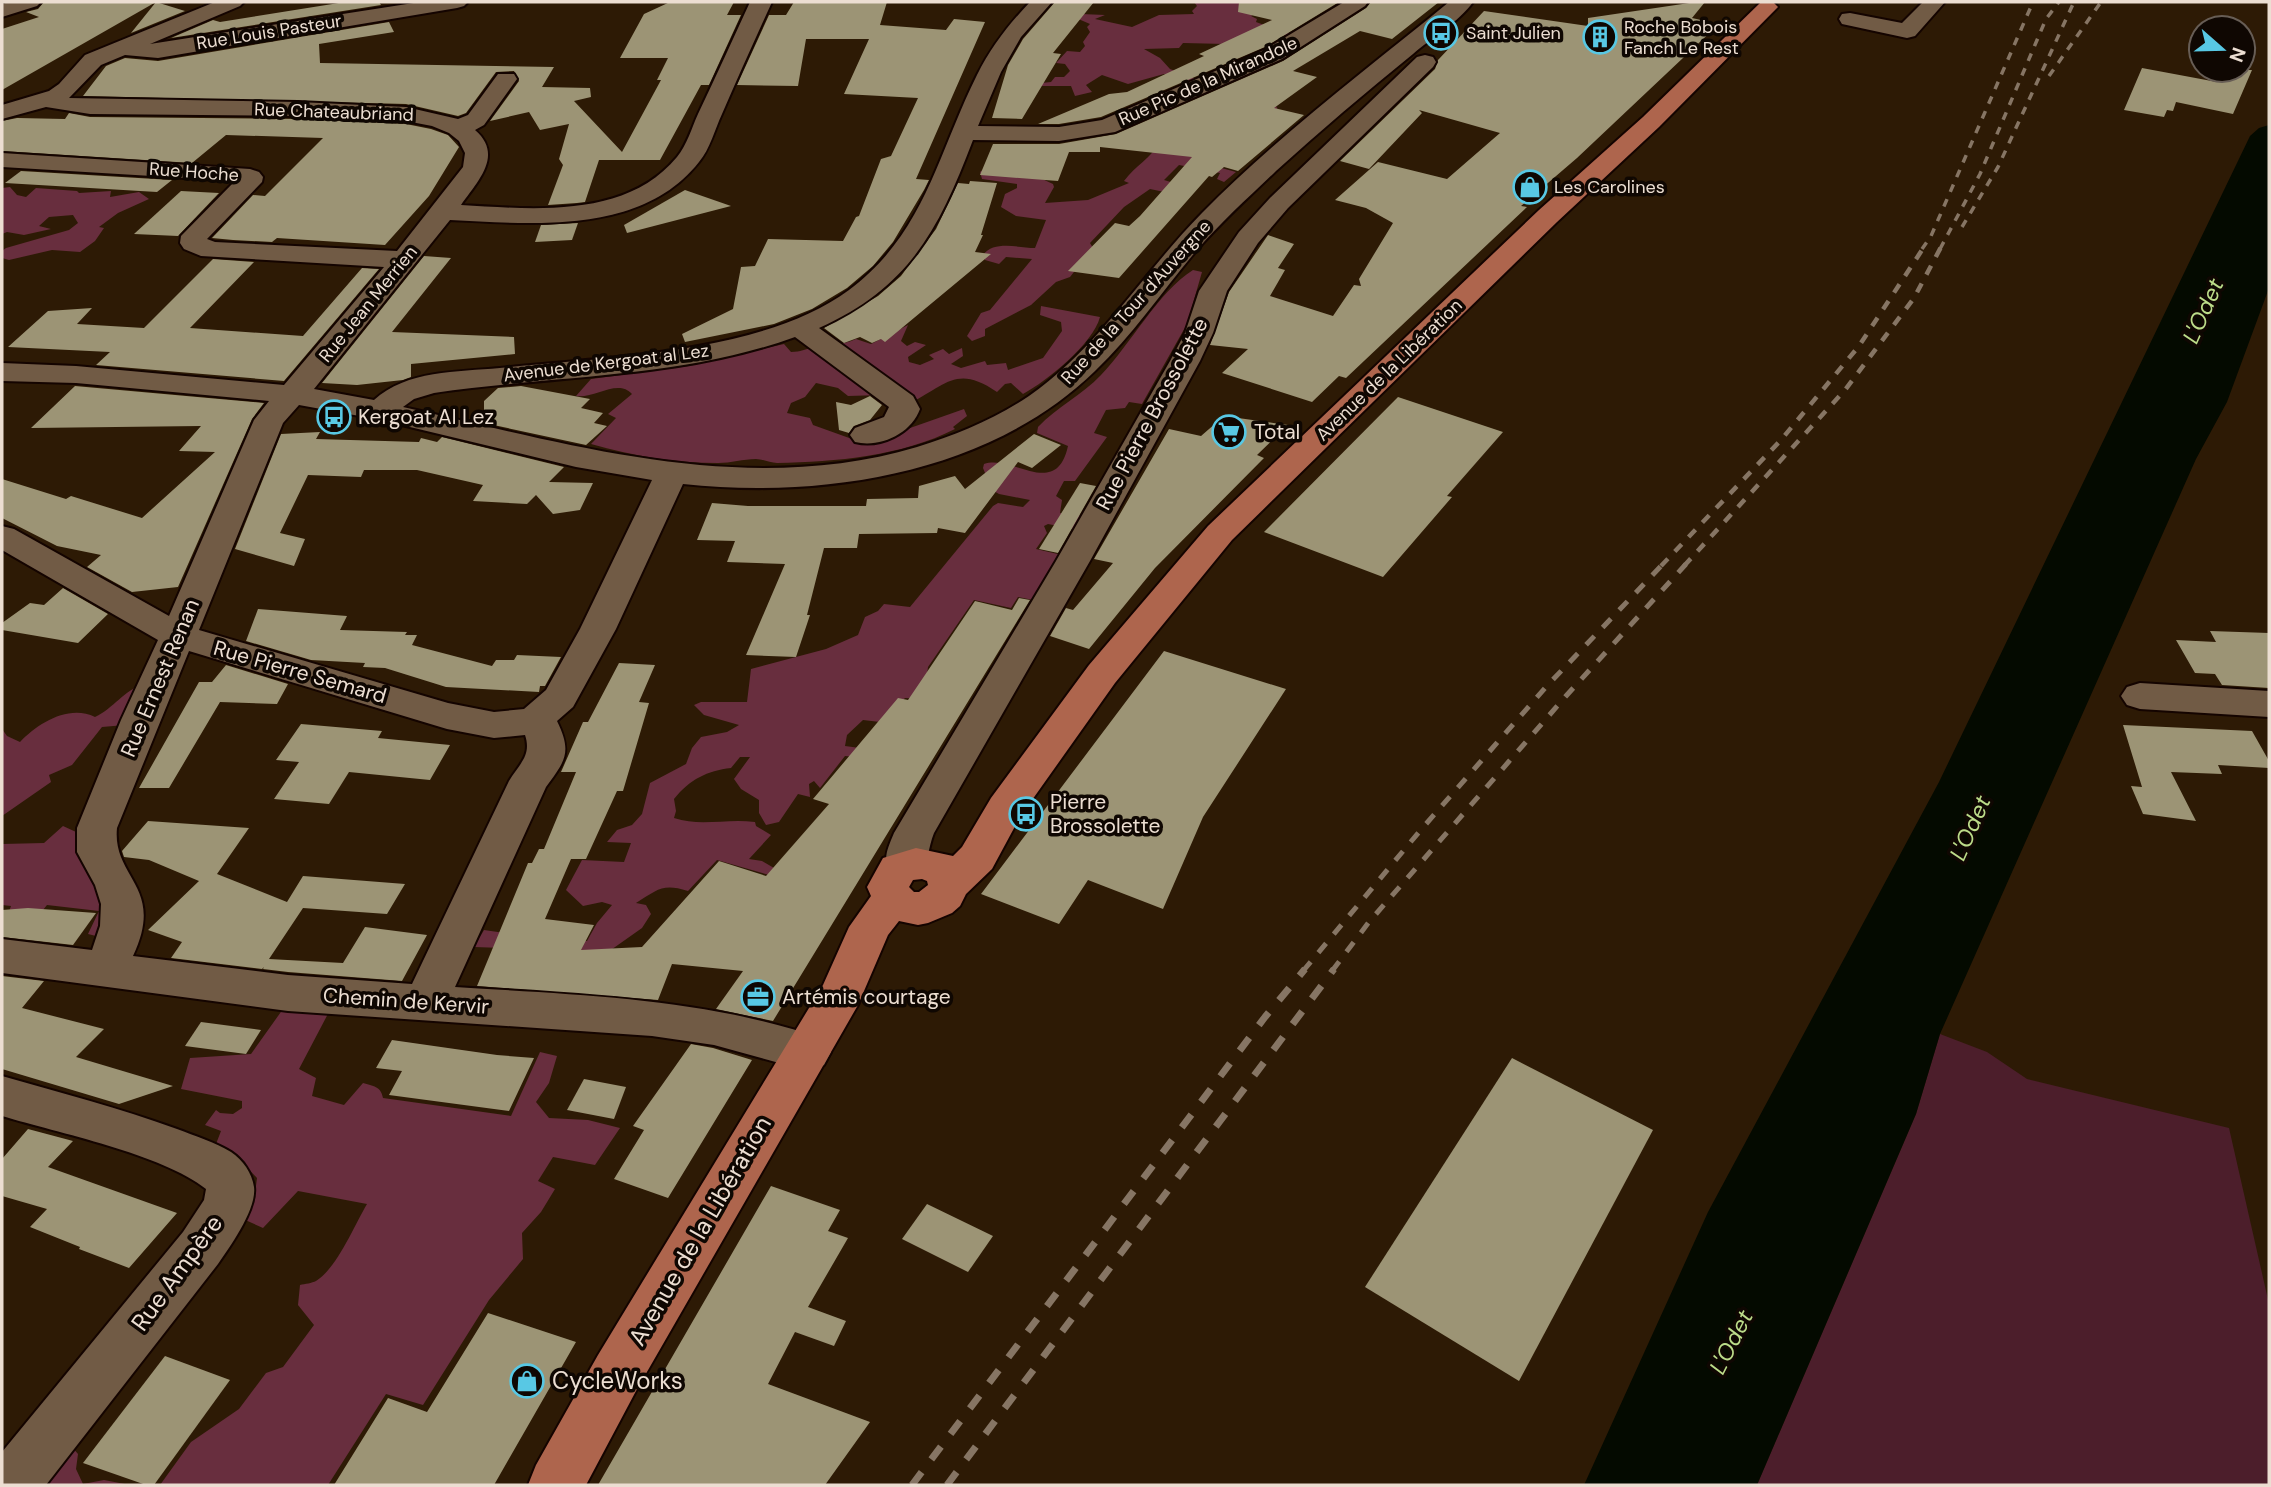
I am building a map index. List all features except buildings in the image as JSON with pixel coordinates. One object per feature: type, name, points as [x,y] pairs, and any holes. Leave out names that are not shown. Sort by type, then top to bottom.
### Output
[{"type":"main road","name":"Avenue de la Libération","points":[[556,1485],[617,1373],[849,980],[919,884],[977,858],[992,828],[1048,746],[1164,597],[1220,533],[1770,3]]},
{"type":"street","points":[[2,11],[30,2]]},
{"type":"street","points":[[2,112],[48,100],[67,89],[93,60],[233,2]]},
{"type":"street","name":"Rue Louis Pasteur","points":[[122,47],[138,51],[158,51],[457,2]]},
{"type":"street","points":[[443,212],[568,215],[617,204],[663,186],[677,175],[690,158],[761,2]]},
{"type":"street","name":"Avenue de Kergoat al Lez","points":[[378,412],[401,394],[420,387],[664,359],[748,341],[798,326],[858,298],[890,271],[915,237],[1006,38],[1041,2]]},
{"type":"street","name":"Rue Pic de la Mirandole","points":[[964,133],[1077,133],[1125,120],[1274,54],[1358,2]]},
{"type":"street","points":[[1866,2],[1850,19],[1907,31],[1934,2]]},
{"type":"street","name":"Rue de la Tour d'Auvergne","points":[[2,372],[85,374],[378,412],[605,462],[673,473],[771,478],[846,472],[901,461],[941,450],[1020,414],[1078,372],[1193,238],[1227,204],[1452,10]]},
{"type":"street","name":"Rue Pierre Brossolette","points":[[919,884],[907,846],[1073,561],[1185,361],[1199,333],[1213,291],[1232,260],[1279,203],[1453,33],[1456,29],[1452,10]]},
{"type":"street","points":[[443,212],[471,175],[477,160],[474,145],[458,128],[476,120],[506,79]]},
{"type":"street","name":"Rue Chateaubriand","points":[[48,100],[90,107],[390,112],[430,118],[458,128]]},
{"type":"street","name":"Rue Hoche","points":[[2,160],[241,174],[250,177],[249,182],[194,236],[193,243],[197,246],[211,250],[404,260]]},
{"type":"street","name":"Rue Jean Merrien","points":[[287,399],[311,374],[443,212]]},
{"type":"street","points":[[798,326],[902,402],[905,409],[900,420],[890,428],[866,435]]},
{"type":"street","name":"Rue Ernest Renan","points":[[104,968],[118,944],[124,923],[123,906],[114,880],[97,855],[97,828],[140,720],[269,420],[287,399]]},
{"type":"street","points":[[425,1004],[529,781],[549,752],[550,745],[537,718],[560,698],[580,665],[673,473]]},
{"type":"street","name":"Rue Pierre Semard","points":[[2,536],[178,636],[464,721],[505,726],[537,718]]},
{"type":"street","points":[[2140,696],[2269,704]]},
{"type":"street","name":"Chemin de Kervir","points":[[2,956],[288,993],[425,1004],[612,1014],[688,1022],[808,1052]]},
{"type":"street","name":"Rue Ampère","points":[[2,1096],[130,1133],[194,1157],[216,1167],[226,1176],[230,1186],[229,1200],[221,1215],[187,1264],[10,1485]]},
{"type":"shaded area","points":[[1194,2],[1304,2],[1251,16],[1257,19],[1256,22],[1290,34],[1226,44],[1183,43],[1179,48],[1144,49],[1160,58],[1170,69],[1199,80],[1191,85],[1164,74],[1128,84],[1102,75],[1086,85],[1092,92],[1075,96],[1071,86],[1039,86],[1041,83],[1051,82],[1055,77],[1064,77],[1070,71],[1065,64],[1056,63],[1067,51],[1080,52],[1085,46],[1083,42],[1090,32],[1087,27],[1090,24],[1076,18],[1081,14],[1105,15],[1095,19],[1132,27],[1159,15],[1194,14],[1192,11],[1197,6]]},
{"type":"shaded area","points":[[1276,106],[1278,110],[1207,164],[1236,172],[1224,182],[1217,179],[1220,173],[1179,165],[1164,180],[1174,183],[1169,193],[1150,189],[1124,207],[1090,243],[1093,248],[1070,277],[1056,282],[1031,305],[985,329],[985,336],[972,341],[967,336],[981,313],[990,310],[1032,259],[1006,257],[999,264],[985,260],[983,255],[1000,246],[1035,248],[1046,220],[1016,216],[1001,207],[1005,194],[1017,188],[1017,184],[982,179],[980,172],[992,162],[1025,171],[1053,184],[1045,203],[1088,200],[1129,183],[1124,181],[1160,142]]},
{"type":"shaded area","points":[[10,187],[17,195],[26,197],[36,188],[79,193],[111,191],[110,197],[139,192],[149,199],[118,213],[99,227],[104,228],[95,241],[80,252],[52,250],[9,260],[2,258],[2,251],[6,248],[69,230],[78,223],[73,215],[49,217],[39,226],[51,229],[24,235],[7,232],[2,234],[2,188]]},
{"type":"shaded area","points":[[1193,270],[1202,272],[1187,324],[1142,404],[1129,402],[1125,408],[1106,410],[1094,433],[1107,437],[1075,481],[1064,481],[1056,496],[1062,500],[1060,513],[1078,516],[1085,513],[1079,530],[1048,524],[1044,526],[1047,533],[1036,549],[1062,555],[1038,601],[1018,597],[1011,608],[974,600],[928,667],[924,699],[905,698],[880,722],[863,720],[847,735],[845,746],[860,748],[856,757],[845,756],[820,788],[814,781],[809,784],[810,797],[798,794],[779,822],[766,825],[759,813],[759,800],[741,789],[734,779],[750,757],[740,757],[731,768],[700,777],[686,786],[674,799],[674,818],[684,821],[755,822],[756,826],[771,835],[749,859],[762,861],[774,868],[769,875],[717,860],[688,891],[661,889],[636,903],[646,905],[651,914],[642,928],[608,952],[474,947],[484,930],[559,941],[587,941],[612,905],[602,902],[583,906],[566,890],[582,860],[624,862],[631,843],[607,842],[617,830],[632,825],[642,814],[650,783],[686,764],[692,748],[701,737],[727,732],[739,725],[704,715],[694,705],[701,702],[747,702],[751,669],[826,649],[858,635],[865,617],[878,611],[884,604],[910,607],[993,506],[998,503],[1023,507],[1030,500],[992,490],[983,468],[984,464],[1008,465],[1032,472],[1054,470],[1062,462],[1068,446],[1037,433],[1038,427],[1101,375],[1168,291]]},
{"type":"shaded area","points":[[1041,306],[1100,317],[1096,328],[1079,350],[1056,371],[1023,394],[1011,383],[1005,384],[997,392],[972,379],[961,378],[943,384],[910,403],[882,395],[848,396],[838,388],[816,383],[805,397],[791,403],[787,413],[810,418],[813,425],[852,439],[893,434],[964,409],[967,416],[953,427],[955,429],[913,446],[868,456],[777,463],[756,459],[702,463],[638,455],[591,444],[616,418],[608,414],[632,394],[620,388],[613,388],[576,396],[591,379],[689,366],[784,344],[791,352],[856,339],[871,344],[908,325],[901,341],[907,346],[915,342],[926,345],[908,357],[909,362],[920,365],[934,359],[929,355],[943,349],[949,354],[962,348],[963,356],[951,364],[961,368],[985,361],[987,365],[1006,363],[1008,370],[1043,358],[1062,331],[1061,322],[1040,315]]},
{"type":"shaded area","points":[[144,684],[125,725],[102,727],[72,765],[49,775],[51,782],[2,816],[2,729],[7,736],[20,742],[45,722],[65,714],[95,717],[131,690]]},
{"type":"shaded area","points":[[63,826],[87,837],[99,871],[104,938],[88,934],[99,911],[47,905],[25,932],[2,932],[11,906],[2,905],[2,844],[44,843]]},
{"type":"shaded area","points":[[283,1009],[330,1010],[299,1069],[316,1078],[312,1096],[344,1105],[363,1083],[378,1089],[383,1098],[511,1116],[540,1052],[557,1056],[549,1083],[536,1102],[549,1118],[588,1120],[620,1128],[595,1165],[553,1157],[538,1181],[555,1189],[541,1212],[522,1233],[523,1259],[489,1300],[423,1405],[386,1394],[328,1485],[160,1485],[191,1442],[239,1409],[266,1373],[283,1367],[314,1325],[298,1305],[300,1285],[316,1281],[331,1267],[367,1204],[298,1191],[263,1228],[243,1219],[254,1201],[257,1178],[240,1160],[216,1144],[221,1131],[205,1125],[216,1110],[233,1114],[242,1108],[242,1101],[181,1089],[190,1058],[251,1054]]},
{"type":"shaded area","points":[[1940,1034],[1987,1052],[2027,1079],[2229,1128],[2269,1304],[2269,1485],[1757,1485],[1916,1114]]},
{"type":"shaded area","points":[[71,1446],[78,1454],[76,1469],[83,1484],[104,1480],[130,1485],[41,1485]]},
{"type":"water","name":"L'Odet","points":[[2269,125],[2269,288],[2227,402],[2196,459],[1940,1034],[1916,1114],[1757,1485],[1584,1485],[1708,1212],[1939,782],[2250,136],[2259,128]]},
{"type":"railway","points":[[1922,249],[1931,236],[2033,2]]},
{"type":"railway","points":[[1940,249],[1980,174],[2046,19],[2059,2]]},
{"type":"railway","points":[[1962,227],[1998,167],[2074,2]]},
{"type":"railway","points":[[2049,76],[2101,2]]},
{"type":"railway","points":[[1661,566],[1781,440],[1859,346],[1924,247]]},
{"type":"railway","points":[[1684,566],[1845,390],[1914,298],[1941,247]]},
{"type":"railway","points":[[1303,971],[1419,832],[1545,688],[1663,564]]},
{"type":"railway","points":[[1332,971],[1369,922],[1566,696],[1686,564]]},
{"type":"railway","points":[[912,1485],[1265,1017],[1305,969]]},
{"type":"railway","points":[[947,1485],[1334,969]]},
{"type":"place","name":"Saint Julien","points":[[1441,33]]},
{"type":"place","name":"Roche Bobois Fanch Le Rest","points":[[1600,37]]},
{"type":"place","name":"Les Carolines","points":[[1530,187]]},
{"type":"place","name":"Kergoat Al Lez","points":[[334,417]]},
{"type":"place","name":"Total","points":[[1229,432]]},
{"type":"place","name":"Pierre Brossolette","points":[[1026,814]]},
{"type":"place","name":"Artémis courtage","points":[[758,997]]},
{"type":"place","name":"CycleWorks","points":[[527,1381]]}]
